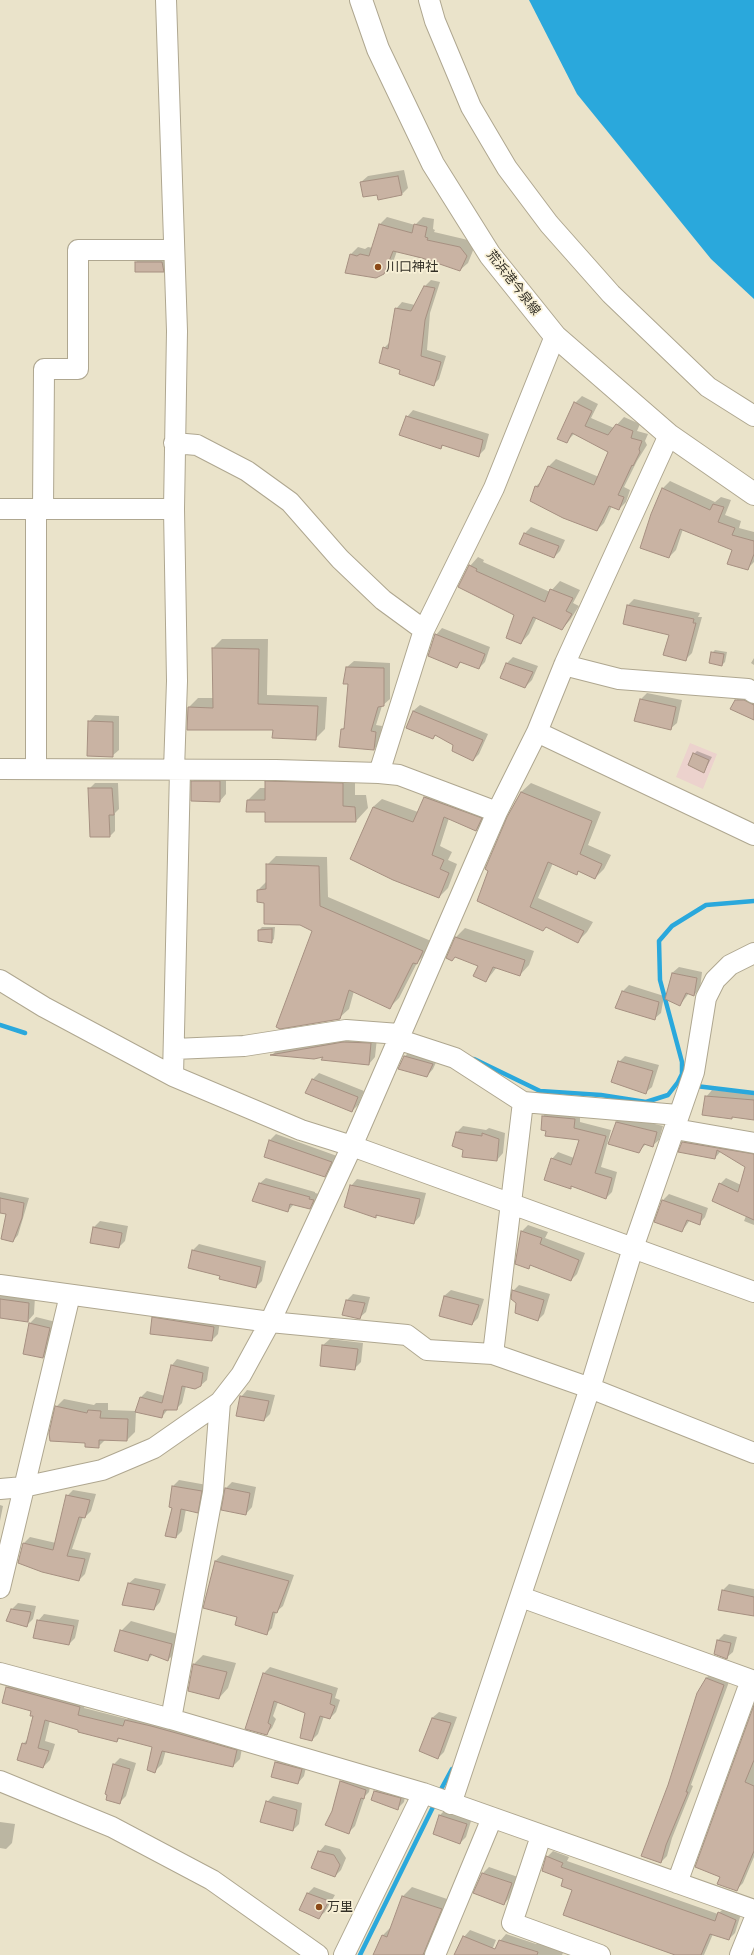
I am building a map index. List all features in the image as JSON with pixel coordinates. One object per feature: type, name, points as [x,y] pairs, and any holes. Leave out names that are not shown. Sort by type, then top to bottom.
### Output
[{"type":"main road","name":"荒浜港今泉線","points":[[361,0],[378,49],[433,164],[490,255],[555,336],[669,435],[754,494]]},
{"type":"street","points":[[166,0],[177,331],[174,509],[180,1049],[173,1076]]},
{"type":"street","points":[[429,0],[435,21],[471,107],[507,168],[549,224],[612,294],[708,387],[754,416]]},
{"type":"street","points":[[36,769],[44,369],[78,369],[78,250],[174,250]]},
{"type":"street","points":[[379,773],[424,630],[494,488],[555,336]]},
{"type":"street","points":[[0,1489],[23,1487],[102,1470],[148,1451],[196,1420],[220,1402],[241,1375],[270,1322],[352,1146],[398,1036],[497,812],[537,732],[564,665],[669,435]]},
{"type":"street","points":[[174,444],[197,445],[247,471],[290,502],[340,559],[383,600],[424,630]]},
{"type":"street","points":[[0,509],[174,509]]},
{"type":"street","points":[[564,665],[619,679],[748,689],[754,693]]},
{"type":"street","points":[[537,732],[754,835]]},
{"type":"street","points":[[0,769],[379,773],[399,775],[497,812]]},
{"type":"street","points":[[451,1804],[590,1388],[633,1248],[694,1072],[706,998],[715,980],[730,965],[754,953]]},
{"type":"street","points":[[0,980],[44,1007],[173,1076],[301,1130],[352,1146],[754,1292]]},
{"type":"street","points":[[180,1049],[244,1046],[346,1030],[398,1036],[455,1058],[524,1102],[676,1122],[754,1143]]},
{"type":"street","points":[[493,1354],[524,1102]]},
{"type":"street","points":[[0,1285],[270,1322],[407,1335],[427,1350],[493,1354],[590,1388],[754,1453]]},
{"type":"street","points":[[0,1588],[70,1295]]},
{"type":"street","points":[[171,1719],[213,1492],[220,1402]]},
{"type":"street","points":[[521,1597],[752,1680],[676,1883]]},
{"type":"street","points":[[0,1673],[171,1719],[423,1793],[541,1836],[754,1910]]},
{"type":"street","points":[[0,1780],[112,1827],[212,1880],[318,1955]]},
{"type":"street","points":[[344,1955],[423,1793]]},
{"type":"street","points":[[435,1955],[492,1818]]},
{"type":"street","points":[[541,1836],[512,1923],[600,1955]]},
{"type":"street","points":[[740,1955],[754,1920]]},
{"type":"shaded area","points":[[690,743],[717,754],[703,789],[676,777]]},
{"type":"water","points":[[529,0],[754,0],[754,299],[711,259],[577,94]]},
{"type":"building","points":[[398,176],[402,195],[378,200],[377,195],[363,197],[360,182]]},
{"type":"building","points":[[379,224],[412,233],[414,224],[427,227],[425,237],[428,238],[427,240],[460,247],[467,256],[460,271],[422,258],[393,251],[384,274],[376,278],[345,273],[350,254],[357,256],[360,254],[369,256]]},
{"type":"building","points":[[135,262],[162,262],[164,272],[135,272]]},
{"type":"building","points":[[424,286],[435,288],[425,320],[421,356],[441,362],[434,386],[399,374],[400,370],[379,363],[383,347],[388,349],[395,308],[411,311]]},
{"type":"building","points":[[574,402],[592,411],[585,426],[608,435],[616,424],[633,431],[631,438],[642,441],[639,449],[640,452],[633,466],[632,465],[618,495],[624,497],[619,510],[609,506],[597,531],[563,518],[530,501],[535,486],[538,487],[548,466],[594,485],[608,452],[572,433],[567,443],[557,439]]},
{"type":"building","points":[[406,416],[483,440],[479,457],[442,445],[441,449],[399,435]]},
{"type":"building","points":[[662,488],[710,510],[713,504],[724,507],[718,522],[735,528],[732,535],[754,541],[754,554],[748,570],[727,564],[732,550],[680,529],[669,558],[640,548],[651,514]]},
{"type":"building","points":[[524,533],[559,546],[554,558],[519,544]]},
{"type":"building","points":[[469,565],[477,569],[476,571],[545,602],[550,589],[573,598],[566,611],[572,614],[562,630],[533,617],[521,644],[506,638],[514,615],[458,587]]},
{"type":"building","points":[[627,605],[694,619],[693,623],[696,623],[686,661],[663,655],[669,635],[623,624]]},
{"type":"building","points":[[435,634],[485,654],[479,669],[460,662],[457,668],[428,656]]},
{"type":"building","points":[[212,648],[259,649],[258,704],[318,706],[316,740],[272,738],[273,730],[187,730],[188,707],[213,708]]},
{"type":"building","points":[[711,652],[724,654],[722,666],[709,663]]},
{"type":"building","points":[[506,663],[533,672],[525,688],[500,678]]},
{"type":"building","points":[[346,667],[384,668],[384,706],[378,707],[371,731],[376,732],[374,750],[339,747],[341,729],[344,729],[348,684],[343,684]]},
{"type":"building","points":[[640,699],[676,707],[671,730],[634,721]]},
{"type":"building","points":[[735,700],[744,700],[754,705],[754,720],[730,709]]},
{"type":"building","points":[[413,711],[483,740],[473,761],[452,751],[453,745],[435,735],[433,739],[406,728]]},
{"type":"building","points":[[88,721],[113,722],[113,757],[87,756]]},
{"type":"building","points":[[693,753],[709,760],[704,773],[688,765]]},
{"type":"building","points":[[191,781],[220,781],[220,802],[191,801]]},
{"type":"building","points":[[265,781],[343,783],[343,806],[355,807],[356,822],[265,822],[265,812],[246,812],[247,800],[265,800]]},
{"type":"building","points":[[88,788],[112,788],[114,815],[109,815],[110,837],[90,837]]},
{"type":"building","points":[[521,792],[592,821],[580,854],[602,864],[595,879],[578,871],[577,875],[548,862],[530,907],[584,931],[578,943],[546,927],[543,931],[477,901],[488,871],[485,869],[507,817]]},
{"type":"building","points":[[424,797],[482,818],[476,831],[444,817],[432,855],[444,860],[440,869],[449,873],[439,898],[393,880],[350,859],[373,807],[413,822]]},
{"type":"building","points":[[266,864],[319,866],[320,906],[423,951],[417,964],[413,963],[390,1009],[349,990],[340,1019],[280,1029],[276,1027],[312,931],[300,925],[264,924],[264,903],[257,902],[257,890],[266,889]]},
{"type":"building","points":[[272,929],[272,943],[258,941],[258,930]]},
{"type":"building","points":[[455,937],[525,960],[520,976],[493,967],[486,982],[473,976],[478,966],[455,957],[452,961],[446,958]]},
{"type":"building","points":[[672,973],[697,978],[694,996],[686,993],[680,1006],[665,999]]},
{"type":"building","points":[[622,991],[659,1002],[655,1020],[615,1008]]},
{"type":"building","points":[[343,1042],[371,1043],[369,1065],[321,1060],[323,1057],[314,1059],[270,1055]]},
{"type":"building","points":[[404,1056],[433,1064],[427,1077],[398,1069]]},
{"type":"building","points":[[618,1061],[653,1071],[646,1094],[611,1082]]},
{"type":"building","points":[[312,1079],[358,1097],[352,1112],[305,1093]]},
{"type":"building","points":[[705,1096],[754,1100],[754,1120],[702,1115]]},
{"type":"building","points":[[542,1116],[575,1119],[574,1128],[606,1136],[595,1173],[612,1178],[606,1199],[571,1186],[571,1189],[544,1180],[551,1158],[571,1165],[579,1140],[545,1136],[546,1131],[541,1130]]},
{"type":"building","points":[[616,1122],[657,1132],[653,1147],[644,1144],[639,1153],[608,1144]]},
{"type":"building","points":[[456,1132],[482,1136],[482,1133],[499,1139],[497,1161],[462,1157],[463,1150],[452,1146]]},
{"type":"building","points":[[269,1140],[332,1162],[325,1177],[264,1157]]},
{"type":"building","points":[[682,1142],[754,1154],[754,1220],[712,1201],[719,1183],[738,1192],[745,1167],[717,1150],[715,1159],[678,1152]]},
{"type":"building","points":[[259,1183],[310,1197],[309,1199],[314,1200],[310,1209],[290,1204],[288,1212],[252,1201]]},
{"type":"building","points":[[350,1185],[420,1199],[414,1224],[376,1215],[376,1218],[344,1207]]},
{"type":"building","points":[[0,1198],[24,1203],[22,1218],[13,1242],[1,1239],[6,1214],[0,1213]]},
{"type":"building","points":[[662,1200],[702,1214],[700,1225],[687,1220],[682,1232],[654,1222]]},
{"type":"building","points":[[93,1227],[122,1233],[119,1248],[90,1243]]},
{"type":"building","points":[[521,1231],[542,1238],[540,1244],[579,1260],[571,1281],[530,1265],[529,1269],[515,1264]]},
{"type":"building","points":[[192,1250],[261,1267],[256,1288],[219,1279],[220,1276],[188,1268]]},
{"type":"building","points":[[512,1290],[544,1300],[538,1321],[515,1313],[516,1303],[511,1299]]},
{"type":"building","points":[[444,1296],[479,1305],[472,1325],[439,1316]]},
{"type":"building","points":[[0,1299],[29,1303],[28,1322],[0,1318]]},
{"type":"building","points":[[346,1300],[365,1303],[360,1319],[342,1315]]},
{"type":"building","points":[[152,1317],[214,1327],[212,1341],[150,1334]]},
{"type":"building","points":[[29,1323],[50,1328],[43,1358],[23,1354]]},
{"type":"building","points":[[322,1345],[358,1349],[355,1370],[320,1366]]},
{"type":"building","points":[[171,1365],[203,1373],[201,1386],[195,1389],[182,1386],[177,1410],[164,1410],[162,1418],[135,1412],[140,1397],[162,1403]]},
{"type":"building","points":[[240,1396],[269,1401],[264,1421],[236,1416]]},
{"type":"building","points":[[55,1406],[87,1413],[88,1410],[101,1411],[100,1418],[128,1419],[127,1441],[99,1440],[99,1448],[85,1447],[85,1443],[50,1441],[49,1433]]},
{"type":"building","points":[[172,1486],[202,1491],[198,1513],[181,1509],[176,1538],[165,1536],[172,1508],[169,1507]]},
{"type":"building","points":[[225,1488],[250,1493],[246,1515],[221,1510]]},
{"type":"building","points":[[66,1495],[90,1500],[85,1518],[79,1517],[67,1556],[85,1559],[79,1581],[42,1572],[18,1563],[23,1543],[53,1550]]},
{"type":"building","points":[[215,1561],[289,1581],[277,1613],[273,1612],[267,1635],[235,1625],[237,1617],[203,1608]]},
{"type":"building","points":[[128,1583],[160,1590],[154,1610],[122,1605]]},
{"type":"building","points":[[722,1590],[754,1597],[754,1616],[718,1610]]},
{"type":"building","points":[[11,1609],[31,1612],[27,1627],[6,1621]]},
{"type":"building","points":[[37,1620],[74,1626],[69,1645],[33,1638]]},
{"type":"building","points":[[120,1630],[172,1644],[168,1661],[150,1654],[148,1661],[114,1651]]},
{"type":"building","points":[[717,1640],[731,1643],[727,1659],[714,1654]]},
{"type":"building","points":[[193,1664],[227,1672],[219,1699],[188,1691]]},
{"type":"building","points":[[263,1673],[332,1694],[330,1704],[335,1706],[330,1719],[320,1716],[312,1741],[300,1738],[305,1713],[274,1701],[268,1723],[271,1725],[267,1735],[245,1729]]},
{"type":"building","points":[[706,1678],[724,1685],[686,1792],[688,1792],[666,1845],[661,1863],[641,1856],[668,1785],[697,1693]]},
{"type":"building","points":[[6,1687],[80,1707],[78,1715],[123,1726],[125,1720],[237,1750],[233,1767],[162,1751],[155,1773],[147,1770],[152,1747],[118,1738],[117,1742],[78,1732],[78,1730],[45,1720],[38,1748],[49,1751],[43,1768],[17,1760],[22,1743],[26,1744],[33,1716],[30,1716],[31,1711],[2,1703]]},
{"type":"building","points":[[754,1705],[754,1760],[745,1782],[754,1786],[754,1851],[737,1891],[717,1884],[720,1877],[695,1867]]},
{"type":"building","points":[[432,1718],[451,1723],[438,1759],[419,1751]]},
{"type":"building","points":[[275,1762],[302,1769],[298,1784],[271,1777]]},
{"type":"building","points":[[113,1764],[130,1769],[120,1804],[106,1800],[107,1795],[105,1794]]},
{"type":"building","points":[[340,1781],[366,1790],[364,1799],[361,1798],[349,1834],[325,1825],[332,1811]]},
{"type":"building","points":[[374,1791],[401,1798],[398,1810],[371,1800]]},
{"type":"building","points":[[266,1801],[297,1810],[293,1831],[260,1822]]},
{"type":"building","points":[[439,1815],[467,1824],[460,1844],[433,1834]]},
{"type":"building","points":[[318,1851],[334,1855],[340,1865],[335,1877],[311,1868]]},
{"type":"building","points":[[546,1856],[563,1863],[561,1867],[715,1921],[718,1912],[736,1920],[729,1940],[710,1934],[701,1955],[675,1955],[563,1915],[572,1890],[561,1886],[563,1879],[542,1871]]},
{"type":"building","points":[[482,1873],[512,1883],[504,1905],[473,1893]]},
{"type":"building","points":[[307,1893],[329,1901],[319,1919],[299,1910]]},
{"type":"building","points":[[402,1896],[442,1909],[423,1955],[373,1955],[382,1935],[387,1937]]},
{"type":"building","points":[[463,1936],[495,1949],[499,1940],[538,1952],[537,1955],[454,1955]]},
{"type":"waterway","points":[[678,1082],[682,1074],[682,1062],[660,980],[659,941],[672,926],[706,905],[754,901]]},
{"type":"waterway","points":[[0,1025],[25,1033]]},
{"type":"waterway","points":[[474,1059],[540,1091],[601,1095],[646,1102],[668,1095],[678,1082],[684,1085]]},
{"type":"waterway","points":[[696,1086],[754,1093]]},
{"type":"waterway","points":[[439,1793],[452,1769]]},
{"type":"waterway","points":[[360,1955],[433,1807]]},
{"type":"place","name":"川口神社","points":[[378,267]]},
{"type":"place","name":"万里","points":[[319,1907]]}]
